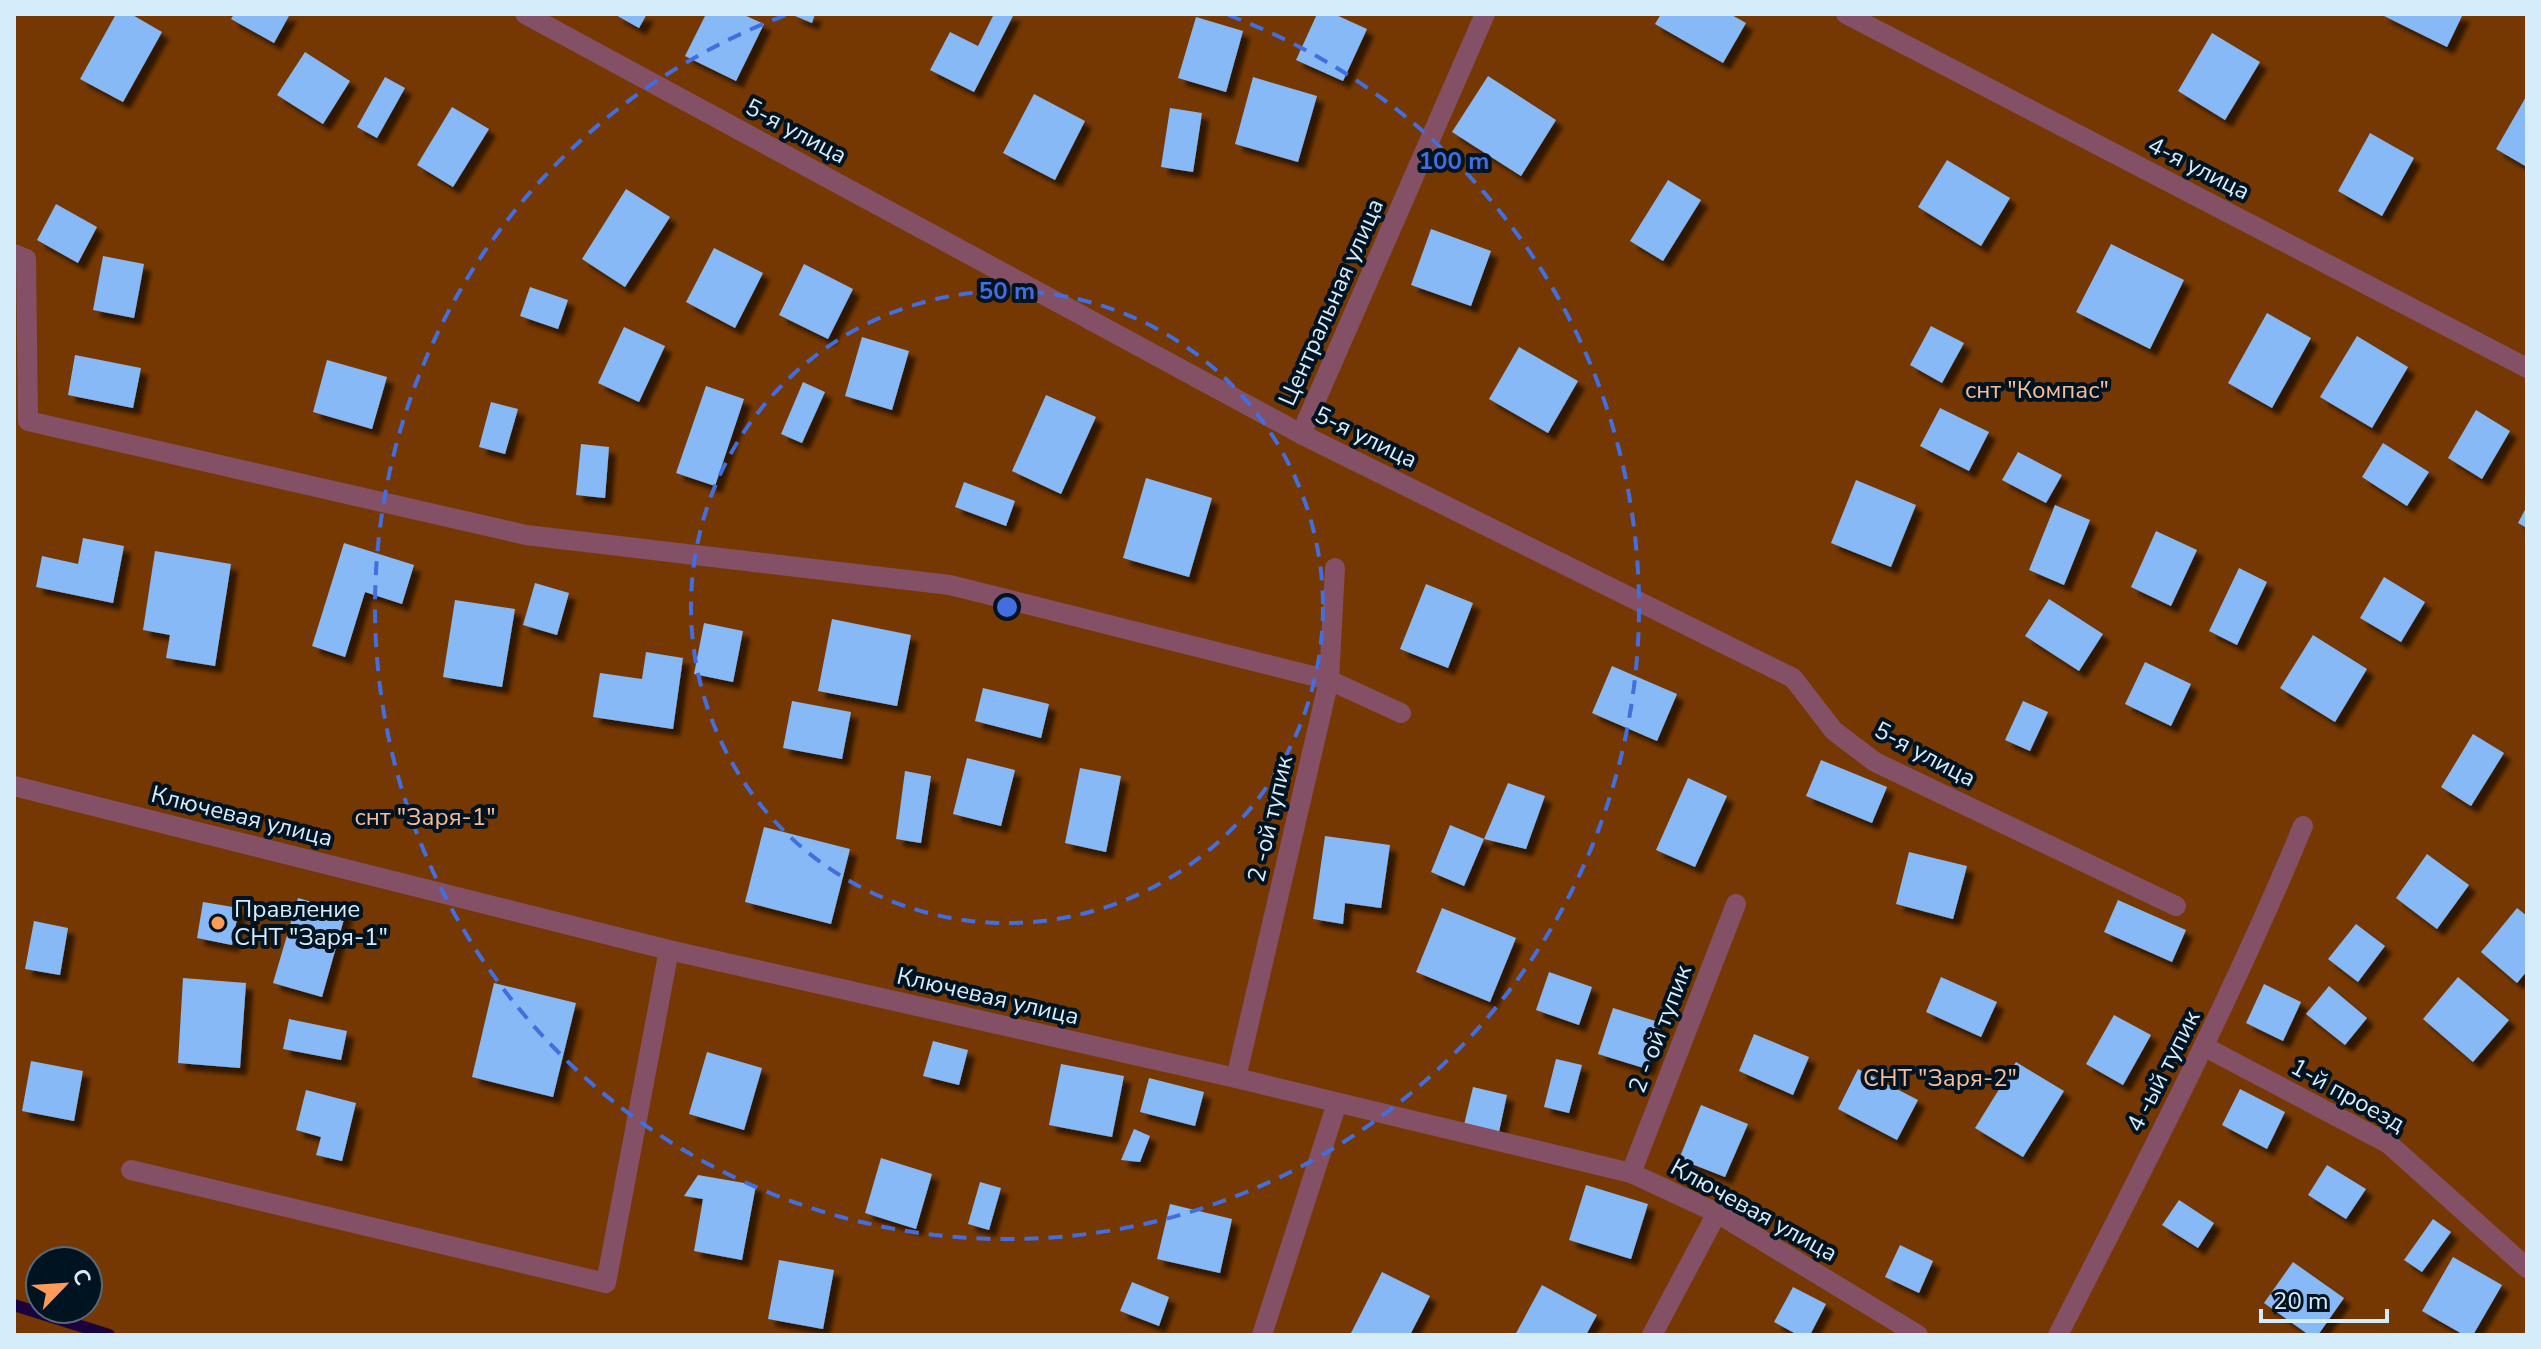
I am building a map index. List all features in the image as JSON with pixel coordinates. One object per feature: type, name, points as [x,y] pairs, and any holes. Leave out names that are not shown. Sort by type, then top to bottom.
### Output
[{"type":"street","name":"5-я улица","points":[[525,14],[1301,434],[1793,678],[1834,731],[1875,762],[2176,906]]},
{"type":"street","name":"Центральная улица","points":[[1301,434],[1485,14]]},
{"type":"street","name":"4-я улица","points":[[1846,14],[2527,368]]},
{"type":"street","points":[[14,254],[26,259],[28,421],[526,535],[950,585],[1329,680],[1401,713]]},
{"type":"street","name":"2 -ой тупик","points":[[1236,1078],[1329,680],[1335,568]]},
{"type":"street","name":"Ключевая улица","points":[[14,786],[669,950],[1236,1078],[1631,1173],[1717,1213],[1918,1335]]},
{"type":"street","name":"4 -ый тупик","points":[[2058,1335],[2205,1047],[2254,944],[2303,826]]},
{"type":"street","name":"2 - ой тупик","points":[[1631,1173],[1736,904]]},
{"type":"street","points":[[131,1170],[606,1283],[669,950]]},
{"type":"street","name":"1-й проезд","points":[[2205,1047],[2389,1144],[2527,1268]]},
{"type":"street","points":[[1262,1335],[1337,1103]]},
{"type":"street","points":[[1652,1335],[1717,1213]]},
{"type":"green space","points":[[14,14],[2527,14],[2527,1335],[14,1335]]},
{"type":"building","points":[[116,14],[131,14],[162,32],[123,102],[80,79]]},
{"type":"building","points":[[234,14],[290,14],[274,43],[231,19]]},
{"type":"building","points":[[614,14],[647,14],[639,28]]},
{"type":"building","points":[[706,14],[742,14],[764,24],[736,81],[685,56]]},
{"type":"building","points":[[790,14],[815,14],[812,23]]},
{"type":"building","points":[[994,14],[1014,14],[974,92],[930,70],[950,32],[978,46]]},
{"type":"building","points":[[1317,14],[1334,14],[1367,29],[1343,81],[1296,60]]},
{"type":"building","points":[[1661,14],[1730,14],[1746,23],[1723,63],[1655,24]]},
{"type":"building","points":[[2380,14],[2463,14],[2447,47]]},
{"type":"building","points":[[1196,17],[1243,31],[1226,92],[1178,78]]},
{"type":"building","points":[[2212,33],[2260,62],[2225,120],[2178,91]]},
{"type":"building","points":[[305,52],[350,81],[323,124],[277,95]]},
{"type":"building","points":[[1488,76],[1556,120],[1521,176],[1452,132]]},
{"type":"building","points":[[385,77],[405,88],[377,138],[357,127]]},
{"type":"building","points":[[1253,77],[1317,96],[1298,162],[1235,144]]},
{"type":"building","points":[[1034,94],[1085,121],[1055,180],[1003,153]]},
{"type":"building","points":[[2527,95],[2527,167],[2496,149]]},
{"type":"building","points":[[452,107],[489,129],[453,187],[417,165]]},
{"type":"building","points":[[1170,108],[1202,113],[1193,172],[1161,167]]},
{"type":"building","points":[[2370,133],[2414,158],[2382,216],[2338,191]]},
{"type":"building","points":[[1947,160],[2010,198],[1981,246],[1918,207]]},
{"type":"building","points":[[1668,180],[1701,200],[1663,261],[1630,241]]},
{"type":"building","points":[[626,189],[670,217],[625,287],[582,259]]},
{"type":"building","points":[[56,204],[97,227],[78,263],[37,240]]},
{"type":"building","points":[[1431,229],[1491,251],[1471,306],[1411,285]]},
{"type":"building","points":[[2111,244],[2184,280],[2150,349],[2076,312]]},
{"type":"building","points":[[714,248],[763,273],[735,328],[686,302]]},
{"type":"building","points":[[103,256],[144,264],[134,318],[93,310]]},
{"type":"building","points":[[804,264],[853,289],[828,339],[779,315]]},
{"type":"building","points":[[530,287],[568,300],[558,329],[520,316]]},
{"type":"building","points":[[2267,313],[2311,338],[2272,408],[2228,383]]},
{"type":"building","points":[[1931,326],[1964,343],[1942,383],[1910,365]]},
{"type":"building","points":[[624,327],[665,346],[639,402],[598,383]]},
{"type":"building","points":[[2357,336],[2408,367],[2372,428],[2320,397]]},
{"type":"building","points":[[862,337],[909,351],[892,410],[845,396]]},
{"type":"building","points":[[1519,347],[1578,381],[1548,433],[1489,399]]},
{"type":"building","points":[[75,355],[141,368],[133,408],[68,395]]},
{"type":"building","points":[[327,360],[387,377],[372,429],[313,412]]},
{"type":"building","points":[[803,382],[825,392],[802,443],[781,434]]},
{"type":"building","points":[[706,386],[744,399],[715,486],[676,473]]},
{"type":"building","points":[[1046,395],[1096,417],[1061,494],[1012,471]]},
{"type":"building","points":[[491,402],[518,409],[505,454],[479,447]]},
{"type":"building","points":[[1940,408],[1989,432],[1969,471],[1920,446]]},
{"type":"building","points":[[2476,410],[2510,431],[2482,479],[2448,458]]},
{"type":"building","points":[[2383,443],[2429,472],[2407,506],[2362,477]]},
{"type":"building","points":[[581,444],[609,447],[605,498],[576,495]]},
{"type":"building","points":[[2018,452],[2062,475],[2046,503],[2002,480]]},
{"type":"building","points":[[1146,478],[1212,498],[1189,577],[1123,558]]},
{"type":"building","points":[[1856,480],[1916,505],[1891,567],[1831,543]]},
{"type":"building","points":[[964,482],[1015,501],[1006,526],[955,507]]},
{"type":"building","points":[[2055,505],[2090,520],[2064,585],[2029,570]]},
{"type":"building","points":[[2527,506],[2527,528],[2518,523]]},
{"type":"building","points":[[2156,531],[2197,550],[2171,606],[2131,587]]},
{"type":"building","points":[[83,538],[124,546],[113,603],[36,587],[42,556],[78,564]]},
{"type":"building","points":[[344,543],[414,565],[402,604],[365,592],[345,657],[312,646]]},
{"type":"building","points":[[155,551],[231,564],[215,666],[166,658],[170,635],[143,630]]},
{"type":"building","points":[[2239,568],[2267,582],[2237,645],[2209,631]]},
{"type":"building","points":[[2384,577],[2425,602],[2401,642],[2360,618]]},
{"type":"building","points":[[535,583],[569,593],[557,635],[523,625]]},
{"type":"building","points":[[1426,584],[1473,603],[1448,668],[1400,649]]},
{"type":"building","points":[[2049,599],[2103,634],[2079,671],[2025,636]]},
{"type":"building","points":[[455,600],[515,609],[502,687],[443,677]]},
{"type":"building","points":[[832,619],[911,635],[897,706],[818,691]]},
{"type":"building","points":[[704,623],[743,631],[733,682],[694,674]]},
{"type":"building","points":[[2313,635],[2367,669],[2335,722],[2280,688]]},
{"type":"building","points":[[646,652],[683,658],[673,729],[593,717],[600,673],[642,679]]},
{"type":"building","points":[[2145,662],[2191,684],[2171,726],[2125,704]]},
{"type":"building","points":[[1612,666],[1677,694],[1657,741],[1592,713]]},
{"type":"building","points":[[983,688],[1049,704],[1041,738],[975,721]]},
{"type":"building","points":[[792,701],[851,712],[842,759],[783,748]]},
{"type":"building","points":[[2023,701],[2048,712],[2030,751],[2005,740]]},
{"type":"building","points":[[2473,734],[2504,753],[2471,806],[2441,787]]},
{"type":"building","points":[[967,758],[1015,770],[1001,826],[953,814]]},
{"type":"building","points":[[1821,760],[1887,787],[1872,823],[1806,796]]},
{"type":"building","points":[[1080,768],[1121,776],[1106,852],[1065,843]]},
{"type":"building","points":[[905,771],[931,776],[921,843],[896,839]]},
{"type":"building","points":[[1688,778],[1727,796],[1695,867],[1656,850]]},
{"type":"building","points":[[1508,783],[1545,796],[1526,849],[1484,839]]},
{"type":"building","points":[[1450,825],[1484,839],[1464,886],[1431,872]]},
{"type":"building","points":[[764,827],[850,849],[831,924],[745,902]]},
{"type":"building","points":[[1325,836],[1390,845],[1381,908],[1345,903],[1343,924],[1313,919]]},
{"type":"building","points":[[1909,852],[1967,866],[1953,919],[1896,904]]},
{"type":"building","points":[[2427,854],[2469,885],[2437,929],[2396,898]]},
{"type":"building","points":[[298,898],[346,912],[322,997],[273,983]]},
{"type":"building","points":[[2118,900],[2186,930],[2172,962],[2104,932]]},
{"type":"building","name":"Правление СНТ \"Заря-1\"","points":[[203,902],[239,908],[232,945],[197,938]]},
{"type":"building","points":[[1442,908],[1516,938],[1490,1002],[1416,972]]},
{"type":"building","points":[[2517,908],[2527,916],[2527,971],[2517,983],[2481,952]]},
{"type":"building","points":[[34,921],[68,928],[60,975],[25,969]]},
{"type":"building","points":[[2356,924],[2385,946],[2358,982],[2328,959]]},
{"type":"building","points":[[1549,972],[1592,987],[1579,1025],[1536,1010]]},
{"type":"building","points":[[1941,977],[1997,1002],[1981,1037],[1926,1012]]},
{"type":"building","points":[[2458,977],[2509,1020],[2473,1062],[2423,1019]]},
{"type":"building","points":[[183,978],[246,983],[240,1068],[178,1063]]},
{"type":"building","points":[[494,983],[576,1003],[553,1097],[472,1077]]},
{"type":"building","points":[[2264,984],[2301,1002],[2283,1041],[2246,1023]]},
{"type":"building","points":[[2329,986],[2367,1018],[2345,1045],[2306,1014]]},
{"type":"building","points":[[1613,1008],[1662,1023],[1647,1069],[1598,1054]]},
{"type":"building","points":[[2114,1015],[2151,1035],[2123,1085],[2086,1064]]},
{"type":"building","points":[[289,1019],[347,1031],[341,1060],[283,1049]]},
{"type":"building","points":[[1754,1034],[1809,1057],[1793,1095],[1739,1071]]},
{"type":"building","points":[[933,1041],[968,1050],[959,1085],[923,1076]]},
{"type":"building","points":[[707,1052],[762,1068],[744,1130],[689,1114]]},
{"type":"building","points":[[1556,1059],[1582,1065],[1569,1113],[1544,1107]]},
{"type":"building","points":[[31,1061],[83,1071],[74,1121],[22,1111]]},
{"type":"building","points":[[2016,1062],[2064,1091],[2023,1157],[1975,1128]]},
{"type":"building","points":[[1061,1064],[1124,1076],[1112,1137],[1049,1125]]},
{"type":"building","points":[[1858,1069],[1918,1100],[1897,1140],[1838,1109]]},
{"type":"building","points":[[1149,1078],[1204,1092],[1195,1126],[1140,1112]]},
{"type":"building","points":[[1473,1087],[1507,1095],[1499,1132],[1464,1125]]},
{"type":"building","points":[[2240,1089],[2285,1112],[2267,1149],[2222,1125]]},
{"type":"building","points":[[306,1090],[356,1103],[342,1161],[316,1155],[321,1137],[296,1130]]},
{"type":"building","points":[[1701,1105],[1748,1124],[1725,1177],[1679,1159]]},
{"type":"building","points":[[1134,1129],[1150,1136],[1140,1162],[1121,1160]]},
{"type":"building","points":[[881,1158],[932,1174],[916,1229],[865,1213]]},
{"type":"building","points":[[2327,1165],[2366,1189],[2346,1219],[2308,1195]]},
{"type":"building","points":[[698,1175],[756,1185],[742,1260],[694,1251],[703,1199],[684,1196]]},
{"type":"building","points":[[980,1182],[1001,1188],[989,1230],[968,1224]]},
{"type":"building","points":[[1586,1185],[1648,1204],[1631,1259],[1569,1240]]},
{"type":"building","points":[[2179,1200],[2214,1223],[2198,1248],[2162,1225]]},
{"type":"building","points":[[1170,1204],[1232,1219],[1220,1273],[1157,1259]]},
{"type":"building","points":[[2433,1219],[2451,1232],[2422,1272],[2404,1260]]},
{"type":"building","points":[[1900,1245],[1933,1261],[1919,1293],[1885,1277]]},
{"type":"building","points":[[2453,1257],[2502,1285],[2473,1335],[2464,1335],[2422,1311]]},
{"type":"building","points":[[779,1260],[834,1270],[823,1329],[768,1319]]},
{"type":"building","points":[[2293,1262],[2344,1298],[2318,1335],[2309,1335],[2264,1303]]},
{"type":"building","points":[[1382,1272],[1430,1296],[1410,1335],[1350,1335]]},
{"type":"building","points":[[1132,1282],[1169,1297],[1159,1326],[1120,1311]]},
{"type":"building","points":[[1542,1285],[1597,1315],[1586,1335],[1515,1335]]},
{"type":"building","points":[[1793,1287],[1826,1304],[1810,1335],[1798,1335],[1774,1322]]},
{"type":"waterway","points":[[14,1305],[109,1335]]},
{"type":"place","name":"Правление СНТ \"Заря-1\"","points":[[218,923]]},
{"type":"park label","name":"снт \"Компас\"","points":[[2037,390]]},
{"type":"park label","name":"снт \"Заря-1\"","points":[[425,817]]},
{"type":"park label","name":"СНТ \"Заря-2\"","points":[[1940,1078]]}]
